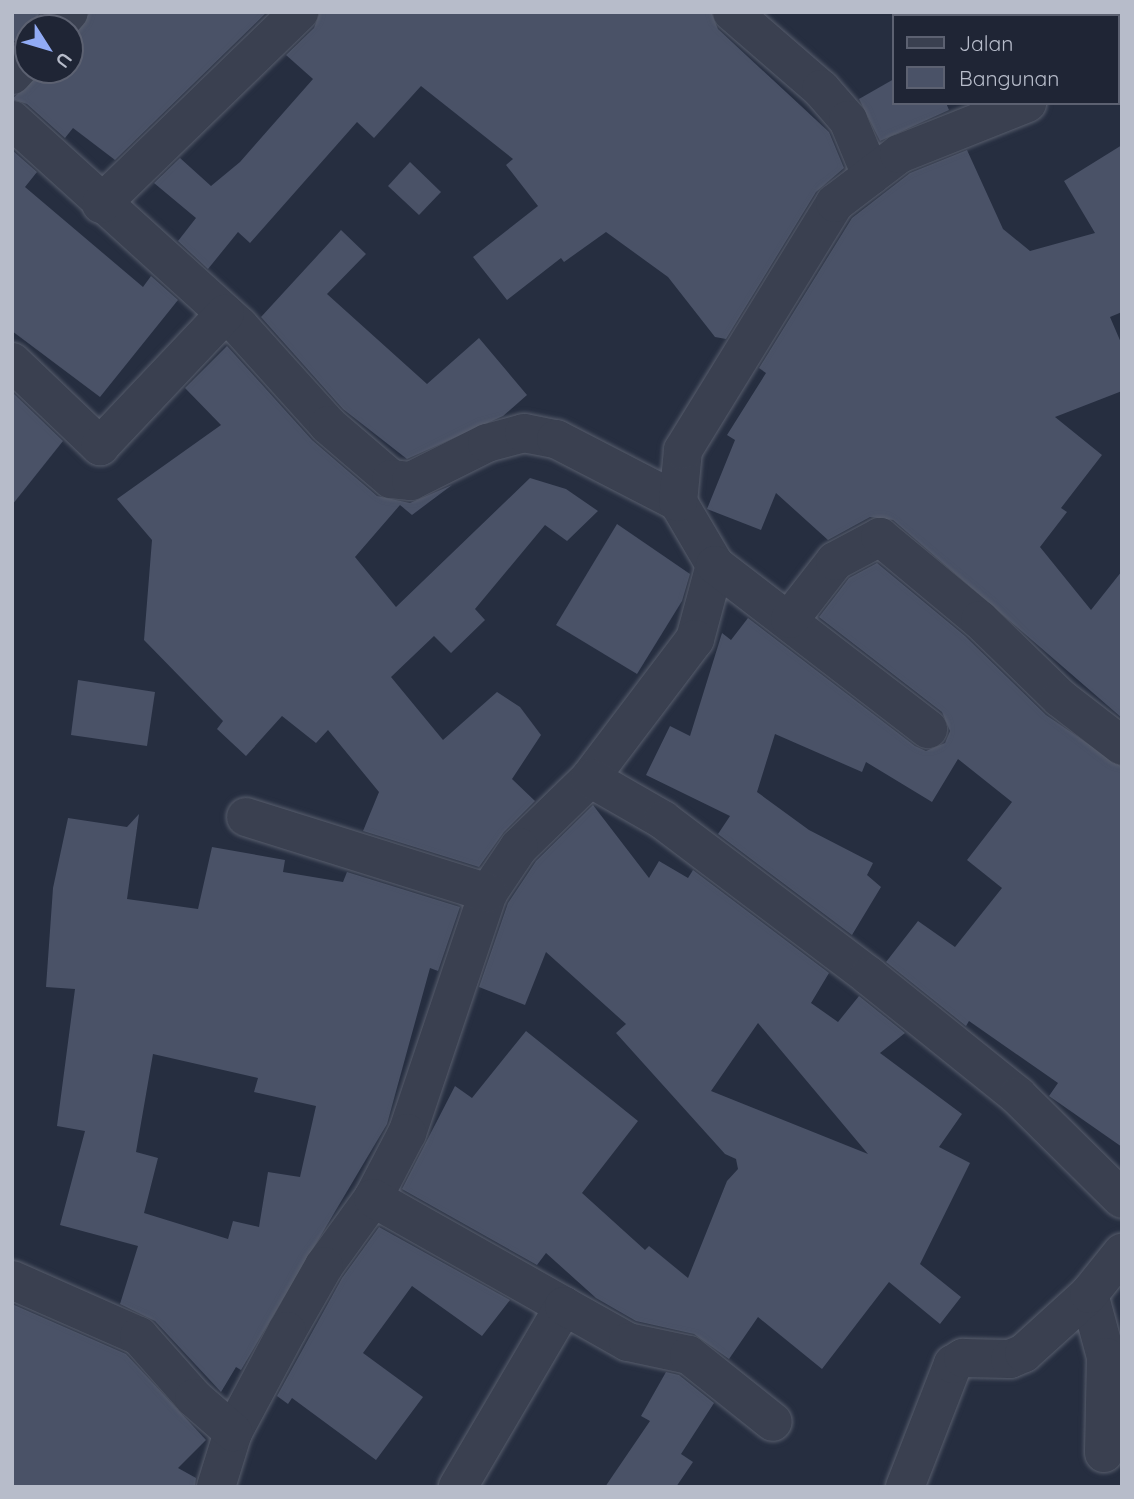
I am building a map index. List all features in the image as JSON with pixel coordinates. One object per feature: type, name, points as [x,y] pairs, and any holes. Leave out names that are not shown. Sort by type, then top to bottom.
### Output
[{"type":"street","points":[[101,204],[299,12]]},
{"type":"street","points":[[732,12],[821,89],[848,120],[871,175]]},
{"type":"street","points":[[678,502],[683,450],[835,202],[899,154],[1022,105]]},
{"type":"street","points":[[12,120],[101,204],[225,314],[328,425],[391,479],[411,481],[487,443],[524,433],[579,449],[678,502],[715,565],[790,619],[928,729]]},
{"type":"street","points":[[12,362],[100,446],[225,314]]},
{"type":"street","points":[[790,619],[835,561],[880,537],[980,620],[1060,698],[1122,746]]},
{"type":"street","points":[[221,1484],[233,1432],[324,1266],[373,1198],[431,1074],[488,893],[519,847],[590,778],[695,639],[715,565]]},
{"type":"street","points":[[590,778],[663,820],[869,976],[1018,1096],[1122,1199]]},
{"type":"street","points":[[246,817],[488,893]]},
{"type":"street","points":[[373,1198],[628,1342],[689,1355],[773,1422]]},
{"type":"street","points":[[905,1487],[953,1364],[962,1359],[1010,1359],[1024,1353],[1089,1294],[1122,1253]]},
{"type":"street","points":[[12,1280],[139,1336],[194,1398],[233,1432]]},
{"type":"street","points":[[1089,1294],[1106,1357],[1104,1453]]},
{"type":"street","points":[[458,1487],[564,1306]]},
{"type":"building","points":[[12,12],[40,12],[14,14],[12,42]]},
{"type":"building","points":[[90,12],[267,12],[115,160],[73,128],[65,138],[27,104],[12,99],[29,84],[84,84],[84,21]]},
{"type":"building","points":[[320,12],[711,12],[718,29],[829,132],[844,168],[816,192],[726,339],[715,337],[668,277],[606,232],[564,262],[561,258],[507,300],[473,257],[538,206],[506,165],[513,159],[421,86],[374,138],[357,122],[250,243],[238,232],[208,269],[178,241],[196,218],[154,183],[180,158],[211,186],[240,162],[313,79],[286,55],[314,28]]},
{"type":"building","points":[[892,80],[892,105],[947,105],[949,110],[880,141],[859,99]]},
{"type":"building","points":[[1122,145],[1122,312],[1110,317],[1122,345],[1122,391],[1055,417],[1102,455],[1061,508],[1067,512],[1040,547],[1091,610],[1122,571],[1122,718],[893,520],[870,517],[828,540],[776,493],[761,530],[707,509],[735,440],[727,435],[766,373],[759,368],[852,218],[910,173],[967,150],[1003,229],[1030,251],[1095,233],[1064,181]]},
{"type":"building","points":[[12,150],[37,172],[25,187],[143,287],[151,276],[178,300],[100,397],[12,331]]},
{"type":"building","points":[[410,162],[441,192],[419,215],[388,186]]},
{"type":"building","points":[[341,230],[366,254],[327,294],[427,384],[479,338],[527,395],[503,416],[407,459],[343,409],[261,317]]},
{"type":"building","points":[[227,346],[312,440],[377,496],[410,503],[452,485],[412,515],[400,505],[355,557],[396,607],[530,478],[566,489],[598,511],[567,541],[545,525],[475,609],[485,620],[451,653],[434,636],[391,677],[443,740],[497,692],[520,707],[541,735],[512,779],[535,801],[504,832],[479,867],[363,831],[379,792],[328,730],[316,743],[282,716],[246,756],[217,729],[223,721],[144,640],[152,540],[117,499],[221,425],[185,388]]},
{"type":"building","points":[[12,392],[63,441],[12,505]]},
{"type":"building","points":[[617,524],[690,574],[682,601],[637,674],[556,625]]},
{"type":"building","points":[[877,563],[965,636],[1046,715],[1122,767],[1122,1147],[1049,1096],[1058,1083],[969,1021],[966,1026],[886,962],[918,921],[955,947],[1002,888],[967,860],[1012,802],[958,759],[932,802],[866,762],[862,772],[775,734],[757,792],[809,830],[873,863],[867,875],[881,887],[852,935],[718,834],[730,816],[646,775],[670,726],[690,736],[722,633],[731,640],[748,618],[915,746],[926,751],[945,743],[950,731],[942,712],[819,617],[849,578]]},
{"type":"building","points":[[78,680],[155,692],[147,746],[71,735]]},
{"type":"building","points":[[593,805],[649,878],[659,861],[688,878],[693,870],[829,973],[811,1003],[838,1022],[859,996],[905,1033],[880,1053],[962,1114],[939,1147],[970,1163],[920,1264],[961,1297],[940,1324],[889,1282],[822,1369],[758,1317],[729,1359],[694,1334],[636,1321],[596,1298],[546,1253],[537,1265],[402,1189],[455,1086],[472,1098],[526,1031],[638,1121],[582,1193],[645,1250],[649,1246],[688,1278],[727,1181],[738,1169],[736,1159],[725,1154],[616,1033],[626,1024],[546,952],[525,1005],[479,987],[508,903],[536,861]],"holes":[[[758,1023],[868,1154],[711,1091]]]},
{"type":"building","points":[[139,814],[127,899],[198,909],[212,847],[285,860],[283,872],[343,882],[347,872],[460,907],[438,971],[430,968],[387,1124],[241,1370],[236,1367],[221,1392],[155,1321],[120,1304],[138,1246],[60,1225],[85,1131],[57,1126],[75,989],[46,987],[53,888],[68,818],[127,827]],"holes":[[[153,1054],[258,1078],[254,1092],[316,1106],[300,1177],[268,1172],[259,1227],[233,1221],[228,1239],[144,1213],[158,1158],[136,1152]]]},
{"type":"building","points":[[379,1227],[510,1300],[482,1336],[412,1286],[363,1353],[423,1397],[376,1460],[292,1398],[288,1404],[277,1396],[342,1278]]},
{"type":"building","points":[[12,1304],[126,1354],[206,1440],[178,1468],[196,1478],[195,1487],[12,1487]]},
{"type":"building","points":[[666,1372],[679,1375],[714,1403],[681,1454],[693,1462],[676,1487],[605,1487],[650,1421],[641,1416]]}]
